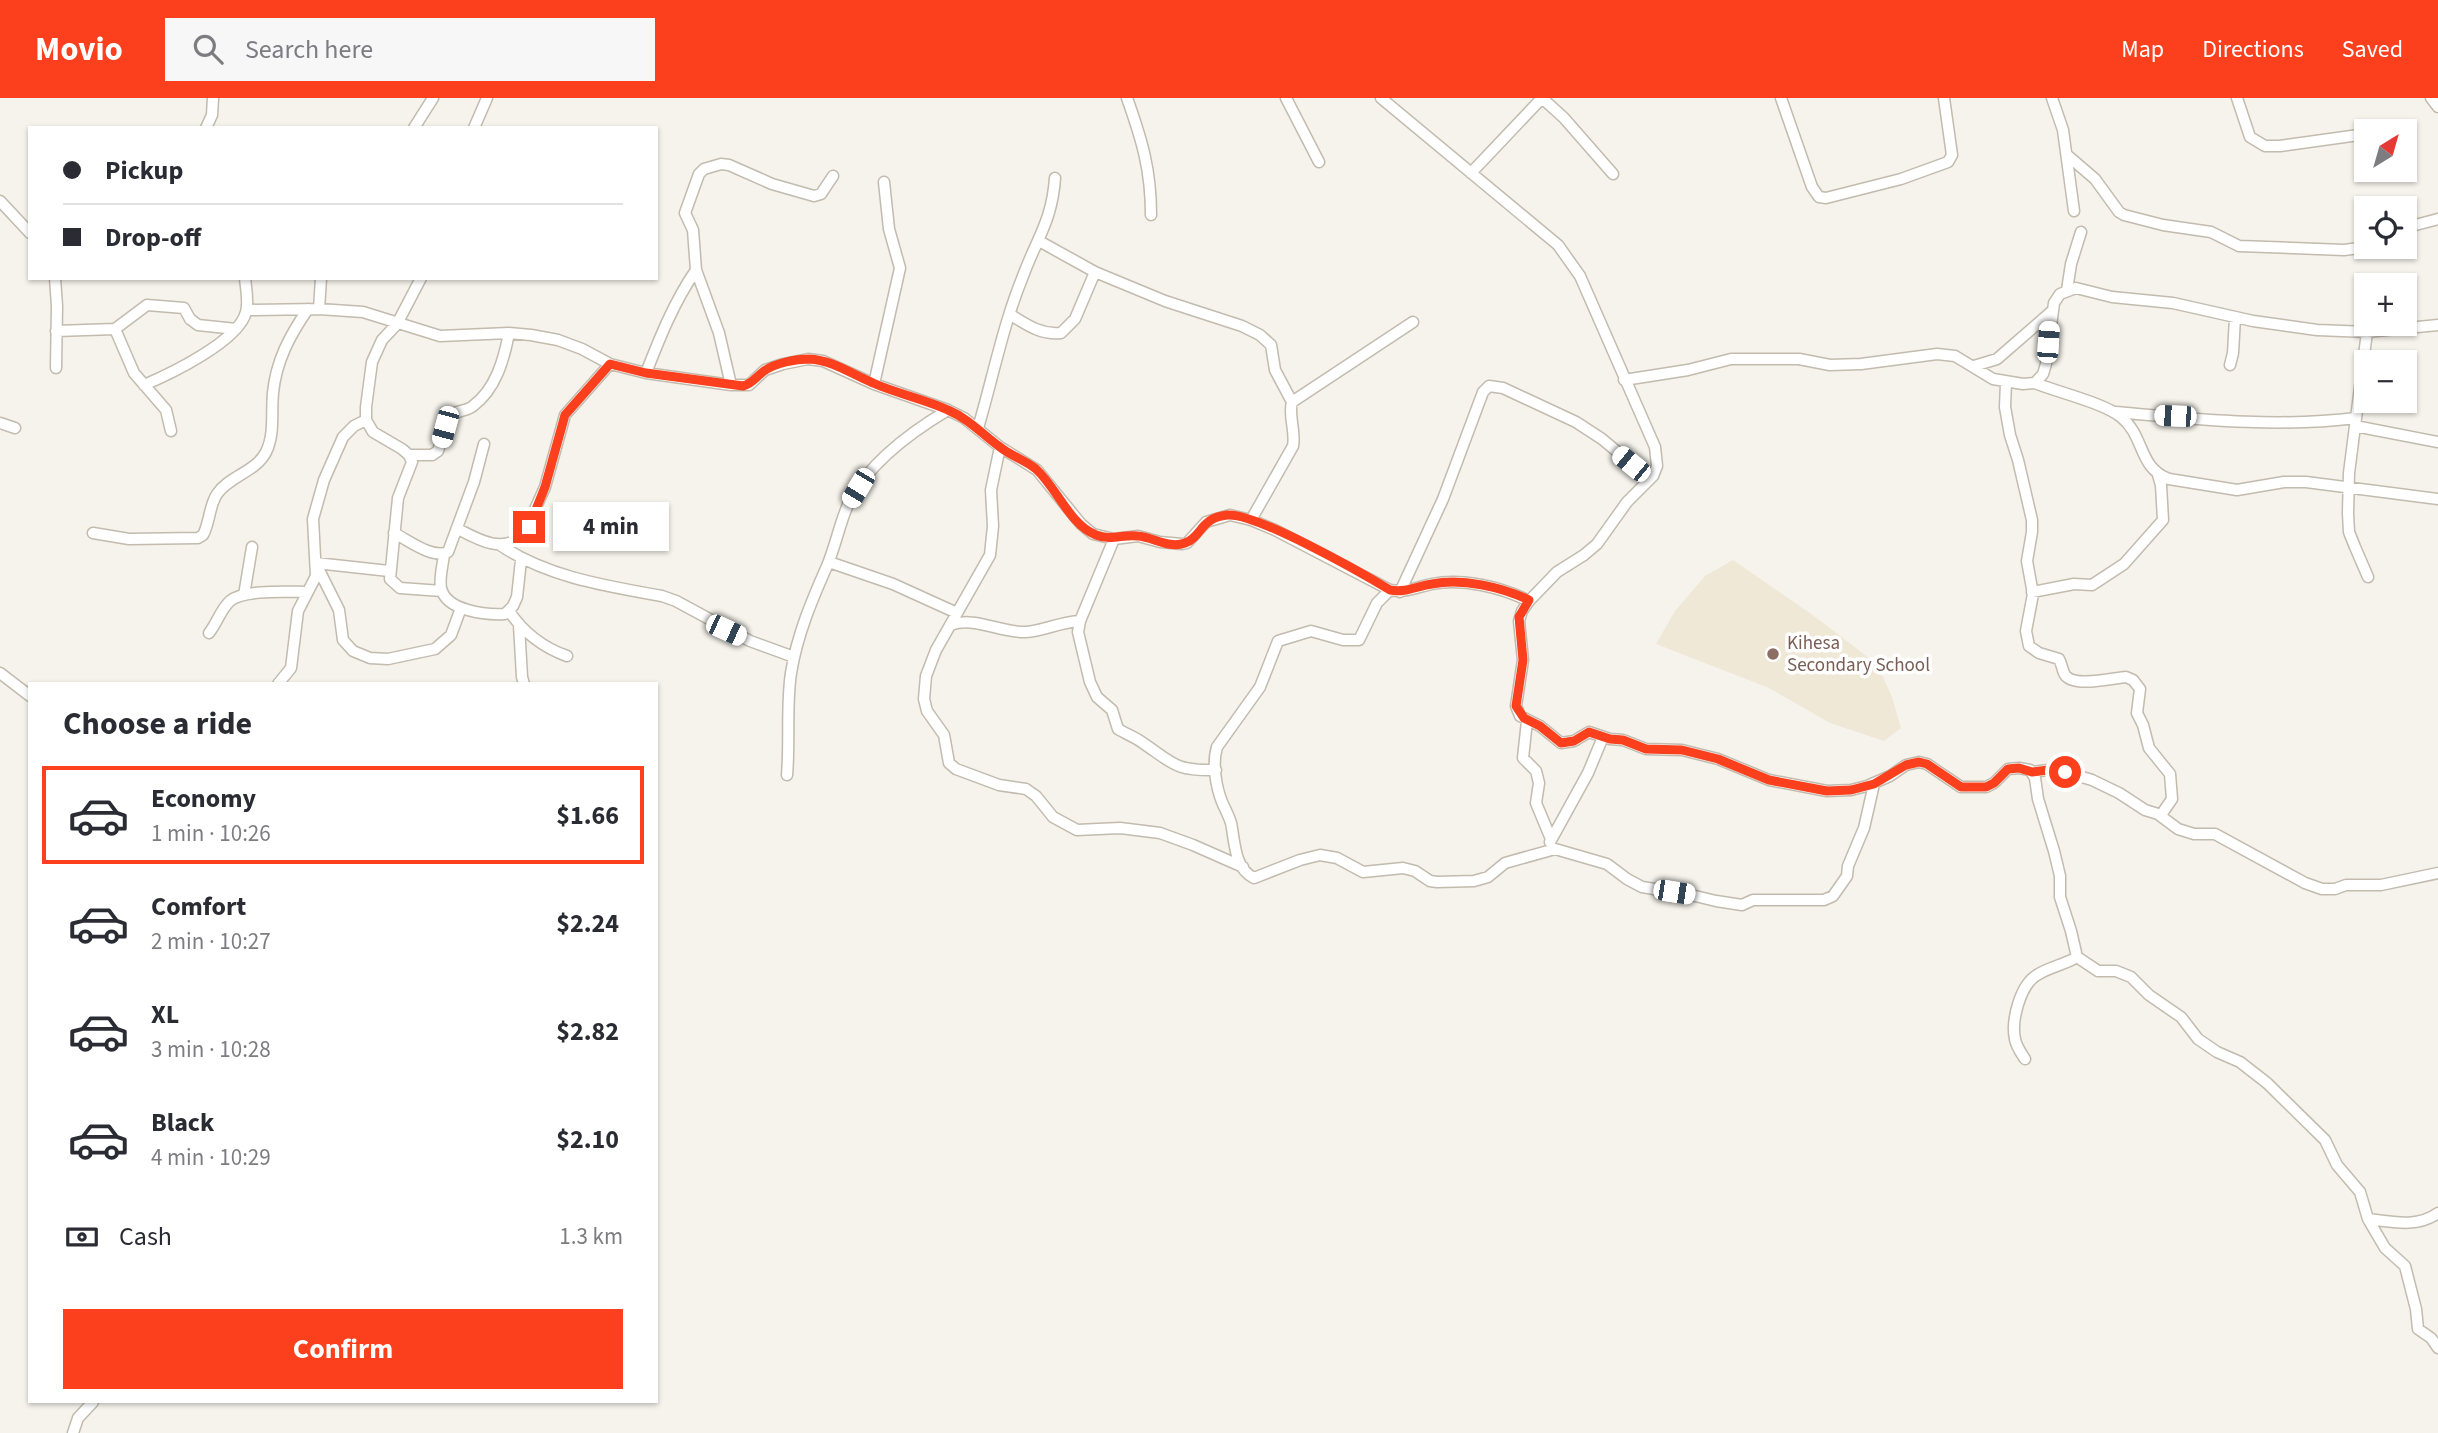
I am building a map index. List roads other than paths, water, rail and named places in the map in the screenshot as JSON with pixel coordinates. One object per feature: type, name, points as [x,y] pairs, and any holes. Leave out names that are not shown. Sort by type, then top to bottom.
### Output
[{"type":"street","points":[[207,126],[212,115],[214,98]]},
{"type":"street","points":[[415,126],[433,98]]},
{"type":"street","points":[[475,126],[487,98]]},
{"type":"street","points":[[1127,98],[1148,165],[1151,215]]},
{"type":"street","points":[[1286,98],[1319,162]]},
{"type":"street","points":[[1381,98],[1568,257],[1655,447],[1657,466],[1650,479],[1627,502],[1597,544],[1557,572],[1529,600],[1519,617],[1523,660],[1516,706],[1520,716],[1540,726],[1561,743],[1574,741],[1589,732],[1646,749],[1682,750],[1718,759],[1749,773],[1782,783],[1835,791],[1874,784],[1906,765],[1919,762],[1927,764],[1961,787],[1978,788],[1991,785],[2008,769],[2024,768],[2032,772],[2056,769],[2092,780],[2119,793],[2142,809],[2161,815],[2178,829],[2194,834],[2215,834],[2305,883],[2322,889],[2355,884],[2381,884],[2438,873]]},
{"type":"street","points":[[1471,173],[1542,98],[1564,118],[1614,174]]},
{"type":"street","points":[[1781,98],[1812,187],[1819,197],[1826,198],[1901,179],[1948,162],[1952,155],[1944,98]]},
{"type":"street","points":[[2052,98],[2067,155],[2074,211]]},
{"type":"street","points":[[2237,98],[2250,137],[2265,146],[2354,136]]},
{"type":"street","points":[[2431,98],[2438,107]]},
{"type":"street","points":[[2067,155],[2090,174],[2124,215],[2162,225],[2214,233],[2239,246],[2354,249]]},
{"type":"street","points":[[731,385],[719,333],[696,270],[693,230],[685,213],[695,185],[705,169],[713,165],[729,165],[772,184],[814,196],[821,194],[834,176]]},
{"type":"street","points":[[978,428],[997,353],[1023,275],[1049,219],[1055,178]]},
{"type":"street","points":[[874,384],[900,268],[890,229],[884,182]]},
{"type":"street","points":[[0,201],[28,231]]},
{"type":"street","points":[[0,218],[12,213]]},
{"type":"street","points":[[2417,225],[2438,219]]},
{"type":"street","points":[[2067,290],[2071,264],[2081,232]]},
{"type":"street","points":[[1039,241],[1095,272],[1164,301],[1242,326],[1261,335],[1271,345],[1275,370],[1292,402]]},
{"type":"street","points":[[646,373],[671,312],[696,270]]},
{"type":"street","points":[[1011,316],[1038,331],[1061,334],[1075,319],[1095,272]]},
{"type":"street","points":[[55,280],[56,368]]},
{"type":"street","points":[[144,386],[187,365],[236,329],[247,310],[246,280]]},
{"type":"street","points":[[93,533],[129,539],[198,538],[203,535],[218,494],[256,466],[266,452],[271,433],[277,367],[292,334],[313,309],[320,280]]},
{"type":"street","points":[[420,280],[397,324],[382,340],[368,378],[366,420],[373,432],[409,455],[436,454],[445,427],[453,414],[472,408],[497,376],[509,333]]},
{"type":"street","points":[[2035,383],[2043,374],[2046,364],[2053,303],[2067,290],[2076,288],[2112,296],[2160,301],[2235,318],[2317,330],[2354,331]]},
{"type":"street","points":[[57,331],[115,328],[141,308],[154,304],[184,307],[190,319],[198,325],[236,329]]},
{"type":"street","points":[[247,310],[313,309],[363,312],[440,337],[509,333],[558,340],[610,364],[646,373],[731,385],[749,385],[773,366],[808,359],[837,366],[874,384],[948,410],[978,428],[1000,447],[1037,470],[1081,524],[1093,534],[1114,538],[1138,536],[1182,544],[1206,522],[1230,515],[1251,520],[1312,548],[1395,591]]},
{"type":"street","points":[[1974,366],[1997,359],[2051,312]]},
{"type":"street","points":[[2230,365],[2235,318]]},
{"type":"street","points":[[1251,520],[1293,446],[1295,437],[1290,407],[1292,402],[1413,322]]},
{"type":"street","points":[[2417,327],[2438,325]]},
{"type":"street","points":[[115,328],[128,362],[144,386],[166,410],[172,431]]},
{"type":"street","points":[[2366,336],[2348,486],[2350,531],[2368,577]]},
{"type":"street","points":[[1624,380],[1688,370],[1731,359],[1799,359],[1830,365],[1946,354],[1974,366],[1993,379],[2023,384],[2035,383],[2114,412],[2259,424],[2355,422],[2438,442]]},
{"type":"street","points":[[499,545],[516,541],[529,527],[545,487],[565,415],[610,364]]},
{"type":"street","points":[[2006,382],[2005,407],[2010,435],[2032,520],[2027,561],[2033,604],[2026,639],[2030,647],[2039,653],[2059,659],[2066,676],[2073,681],[2126,677],[2133,680],[2140,689],[2137,713],[2143,724],[2149,748],[2170,774],[2172,799],[2161,815]]},
{"type":"street","points":[[1395,591],[1443,499],[1483,392],[1489,386],[1503,388],[1576,422],[1602,439],[1650,479]]},
{"type":"street","points":[[788,775],[790,675],[794,657],[850,501],[869,472],[907,436],[948,410]]},
{"type":"street","points":[[2114,412],[2133,430],[2150,468],[2158,475],[2207,487],[2237,490],[2292,481],[2438,499]]},
{"type":"street","points":[[280,682],[291,668],[298,611],[316,576],[313,519],[327,471],[343,437],[354,426],[366,420]]},
{"type":"street","points":[[0,424],[15,428]]},
{"type":"street","points":[[442,591],[444,554],[451,547],[458,529],[484,444]]},
{"type":"street","points":[[1000,447],[991,490],[993,526],[989,555],[936,650],[926,676],[927,711],[944,735],[948,763],[999,785],[1026,789],[1036,796],[1045,811],[1077,830],[1120,828],[1160,834],[1243,867]]},
{"type":"street","points":[[409,455],[411,470],[398,498],[389,571],[390,579],[400,589],[442,591],[461,607],[505,614],[517,597],[522,560]]},
{"type":"street","points":[[2032,592],[2074,584],[2092,585],[2133,555],[2163,520],[2158,475]]},
{"type":"street","points":[[458,529],[482,541],[499,545],[522,560],[570,576],[662,596],[738,636],[794,657]]},
{"type":"street","points":[[394,533],[430,551],[444,554]]},
{"type":"street","points":[[1114,538],[1078,632],[1090,682],[1097,697],[1112,709],[1118,729],[1139,740],[1173,765],[1184,769],[1216,770]]},
{"type":"street","points":[[244,595],[252,547]]},
{"type":"street","points":[[829,562],[872,575],[957,613]]},
{"type":"street","points":[[316,565],[389,571]]},
{"type":"street","points":[[316,565],[339,610],[343,640],[353,651],[370,658],[388,659],[435,649],[451,635],[461,607]]},
{"type":"street","points":[[1529,600],[1507,591],[1476,584],[1431,584],[1395,591],[1377,603],[1359,640],[1343,640],[1311,631],[1278,641],[1260,687],[1217,747],[1216,770],[1221,800],[1232,825],[1233,845],[1243,867],[1249,875],[1261,877],[1300,860],[1320,855],[1337,858],[1363,872],[1403,868],[1437,882],[1474,881],[1488,877],[1505,863],[1549,844],[1588,773],[1603,737]]},
{"type":"street","points":[[209,633],[231,600],[244,595],[307,592]]},
{"type":"street","points":[[509,611],[519,624],[548,648],[567,656]]},
{"type":"street","points":[[950,625],[965,621],[1028,632],[1059,622],[1080,621]]},
{"type":"street","points":[[519,624],[523,682]]},
{"type":"street","points":[[0,673],[28,694]]},
{"type":"street","points":[[1527,721],[1523,759],[1536,771],[1539,783],[1536,803],[1549,844],[1589,860],[1602,862],[1643,887],[1716,901],[1742,905],[1753,900],[1829,899],[1847,876],[1848,866],[1864,828],[1874,784]]},
{"type":"street","points":[[2032,772],[2058,869],[2060,897],[2077,957],[2098,971],[2122,972],[2132,977],[2150,995],[2181,1017],[2198,1039],[2217,1052],[2240,1062],[2267,1083],[2325,1140],[2337,1165],[2360,1192],[2368,1219],[2385,1248],[2405,1266],[2418,1329],[2431,1338],[2438,1348]]},
{"type":"street","points":[[2025,1059],[2015,1039],[2017,1007],[2023,990],[2034,976],[2067,964],[2077,957]]},
{"type":"street","points":[[2368,1219],[2424,1222],[2438,1213]]},
{"type":"street","points":[[73,1433],[78,1418],[92,1403]]},
{"type":"place","name":"Kihesa Secondary School","points":[[1773,654]]}]
